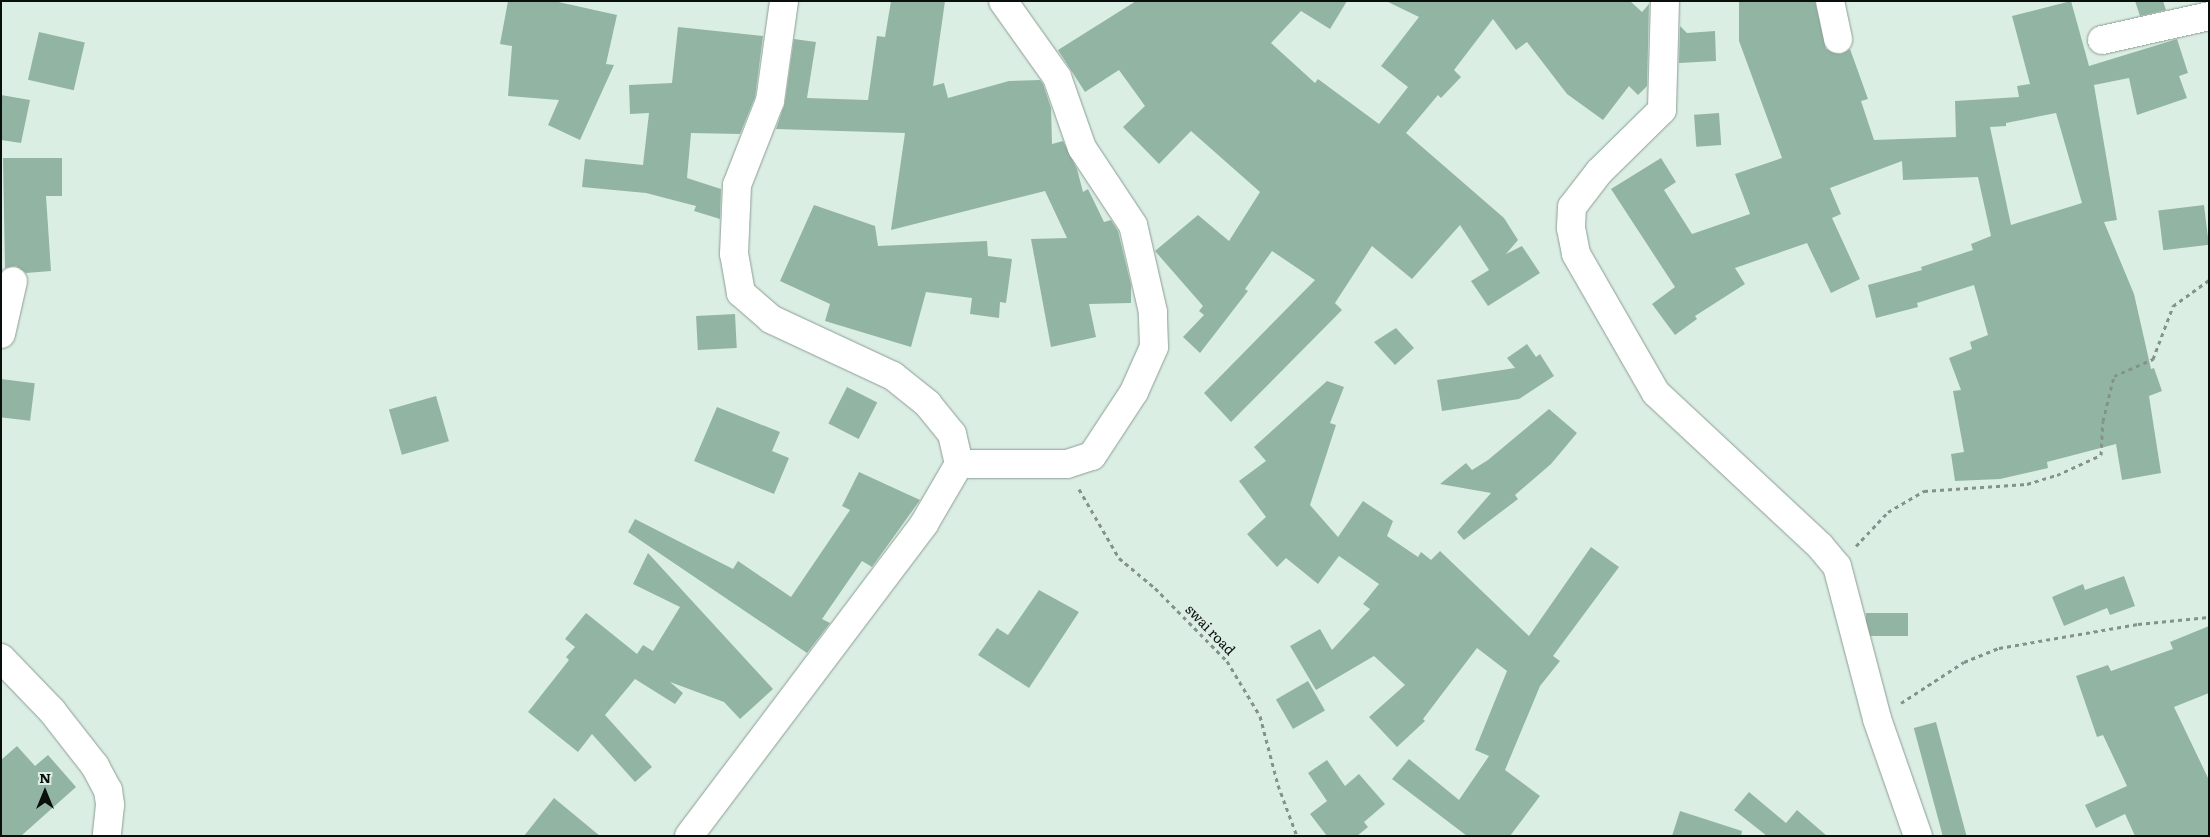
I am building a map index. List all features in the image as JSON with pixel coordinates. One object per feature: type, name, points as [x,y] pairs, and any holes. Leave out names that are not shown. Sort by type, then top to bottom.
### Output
[{"type":"street","points":[[689,836],[924,524],[959,464],[952,434],[928,404],[893,376],[771,319],[741,293],[734,254],[736,185],[770,101],[784,1]]},
{"type":"street","points":[[959,464],[1067,464],[1092,456],[1134,392],[1154,347],[1153,312],[1133,225],[1082,148],[1057,76],[1003,1]]},
{"type":"street","points":[[1665,1],[1662,110],[1599,172],[1572,207],[1571,228],[1576,254],[1656,393],[1837,566],[1877,719],[1918,836]]},
{"type":"street","points":[[1830,1],[1838,39]]},
{"type":"street","points":[[2102,40],[2209,16]]},
{"type":"street","points":[[1,334],[13,281]]},
{"type":"street","points":[[1,658],[52,711],[95,766],[108,790],[110,805],[107,836]]},
{"type":"path","points":[[1837,566],[1888,512],[1924,491],[2028,484],[2057,475],[2101,454],[2103,421],[2114,376],[2153,358],[2173,306],[2209,280]]},
{"type":"path","name":"swai road","points":[[1067,464],[1118,558],[1155,588],[1227,661],[1260,716],[1278,784],[1297,836]]},
{"type":"path","points":[[1877,719],[1964,662],[1999,648],[2138,624],[2209,617]]},
{"type":"building","points":[[508,1],[554,1],[617,15],[606,64],[614,65],[580,140],[548,125],[559,100],[508,96],[512,46],[500,44]]},
{"type":"building","points":[[891,1],[945,1],[933,86],[944,83],[948,98],[1009,81],[1040,80],[1043,84],[1051,108],[1052,144],[1063,141],[1077,169],[1083,192],[1088,189],[1104,222],[1111,220],[1118,231],[1131,285],[1131,303],[1089,304],[1096,337],[1051,347],[1031,239],[1067,238],[1045,191],[891,230],[905,133],[776,129],[785,103],[794,39],[816,42],[807,98],[868,100],[877,36],[885,37]]},
{"type":"building","points":[[1136,1],[1347,1],[1330,29],[1301,11],[1271,43],[1315,83],[1318,79],[1379,124],[1408,87],[1381,66],[1419,17],[1386,1],[1630,1],[1642,12],[1649,4],[1647,86],[1638,95],[1629,86],[1603,120],[1567,94],[1527,42],[1516,50],[1493,19],[1454,70],[1461,77],[1441,98],[1438,95],[1406,133],[1504,218],[1518,240],[1506,254],[1522,246],[1540,273],[1488,306],[1471,281],[1489,270],[1460,225],[1412,279],[1372,246],[1335,303],[1342,310],[1231,422],[1204,393],[1315,280],[1272,251],[1245,289],[1248,291],[1200,353],[1183,337],[1204,315],[1199,311],[1203,306],[1155,251],[1198,215],[1229,241],[1260,192],[1191,131],[1159,164],[1123,127],[1145,106],[1119,70],[1085,92],[1058,50]]},
{"type":"building","points":[[1739,1],[1815,1],[1826,49],[1841,54],[1850,49],[1868,99],[1861,101],[1874,140],[1956,137],[1955,101],[2019,97],[2017,86],[2030,84],[2012,16],[2071,1],[2089,66],[2177,39],[2188,73],[2179,76],[2187,98],[2137,115],[2129,78],[2094,85],[2117,220],[2104,222],[2134,294],[2151,369],[2154,368],[2162,391],[2149,396],[2161,473],[2122,480],[2116,444],[2047,462],[2048,468],[2000,479],[1955,481],[1951,454],[1964,452],[1953,391],[1961,390],[1949,358],[1972,349],[1970,342],[1988,335],[1974,285],[1917,303],[1918,307],[1876,318],[1868,285],[1922,270],[1921,267],[1973,250],[1971,244],[1991,236],[1978,177],[1903,180],[1902,161],[1830,188],[1841,214],[1832,218],[1860,279],[1831,293],[1807,243],[1735,268],[1745,284],[1695,316],[1697,319],[1675,335],[1652,304],[1675,287],[1611,189],[1661,158],[1676,182],[1664,190],[1692,234],[1750,214],[1735,174],[1782,158],[1739,41]],"holes":[[[2056,113],[2082,203],[2011,225],[1990,127],[2006,126],[2006,123]]]},
{"type":"building","points":[[2135,1],[2163,1],[2166,10],[2140,16]]},
{"type":"building","points":[[1680,26],[1687,33],[1715,31],[1716,61],[1679,63]]},
{"type":"building","points":[[678,27],[763,36],[755,97],[740,134],[691,133],[687,178],[721,189],[720,219],[694,211],[696,206],[646,193],[582,187],[585,159],[643,165],[649,113],[630,114],[629,85],[672,83]]},
{"type":"building","points":[[39,32],[85,43],[74,90],[28,80]]},
{"type":"building","points":[[1,95],[30,100],[21,143],[1,140]]},
{"type":"building","points":[[1719,113],[1721,145],[1696,147],[1694,115]]},
{"type":"building","points":[[3,158],[62,158],[62,196],[46,196],[51,271],[26,273],[16,266],[5,268]]},
{"type":"building","points":[[814,205],[875,226],[878,246],[987,241],[988,256],[1012,259],[1006,303],[1000,302],[999,318],[970,314],[972,298],[926,292],[911,347],[825,321],[830,304],[780,281]]},
{"type":"building","points":[[2204,205],[2209,245],[2163,250],[2158,211]]},
{"type":"building","points":[[735,314],[737,348],[698,350],[696,316]]},
{"type":"building","points":[[1396,328],[1414,348],[1395,365],[1374,342]]},
{"type":"building","points":[[1527,344],[1536,357],[1540,354],[1554,376],[1519,399],[1442,411],[1437,380],[1515,368],[1507,358]]},
{"type":"building","points":[[1,379],[35,383],[30,421],[1,417]]},
{"type":"building","points":[[1327,381],[1344,387],[1330,423],[1336,425],[1310,505],[1338,537],[1363,501],[1393,521],[1387,536],[1418,557],[1421,552],[1431,560],[1440,551],[1529,636],[1591,547],[1619,567],[1553,656],[1560,661],[1540,686],[1505,770],[1540,796],[1510,836],[1467,836],[1392,779],[1409,759],[1459,800],[1489,756],[1475,750],[1507,671],[1477,648],[1423,719],[1425,721],[1397,747],[1369,717],[1405,685],[1374,656],[1316,690],[1290,646],[1320,629],[1332,650],[1370,609],[1363,604],[1379,584],[1339,556],[1318,584],[1286,558],[1277,567],[1247,534],[1266,517],[1239,481],[1266,461],[1254,447]]},
{"type":"building","points":[[847,387],[877,402],[859,439],[828,424]]},
{"type":"building","points":[[436,396],[449,441],[402,455],[389,410]]},
{"type":"building","points":[[717,407],[780,432],[772,451],[789,458],[774,494],[694,461]]},
{"type":"building","points":[[1549,409],[1577,433],[1551,464],[1515,495],[1518,499],[1464,540],[1457,532],[1491,493],[1440,484],[1466,463],[1472,470],[1488,460]]},
{"type":"building","points":[[859,472],[920,500],[872,567],[862,561],[822,619],[830,623],[807,653],[628,532],[635,519],[733,569],[738,561],[791,597],[850,510],[842,506]]},
{"type":"building","points":[[648,553],[773,689],[740,719],[724,702],[670,682],[683,693],[675,704],[635,679],[605,715],[652,767],[635,782],[592,734],[578,752],[528,712],[569,660],[566,657],[575,647],[565,639],[586,613],[637,654],[643,645],[653,651],[680,607],[633,584]]},
{"type":"building","points":[[2124,576],[2135,606],[2110,615],[2107,608],[2064,626],[2052,597],[2083,584],[2085,590]]},
{"type":"building","points":[[1039,590],[1079,612],[1029,688],[978,655],[997,628],[1008,635]]},
{"type":"building","points":[[1866,613],[1908,613],[1908,636],[1866,636]]},
{"type":"building","points":[[2209,626],[2209,693],[2174,707],[2209,780],[2209,836],[2135,836],[2125,814],[2096,828],[2085,805],[2127,786],[2103,735],[2097,737],[2076,676],[2108,665],[2111,671],[2173,649],[2170,642]]},
{"type":"building","points":[[1308,681],[1325,710],[1293,729],[1276,700]]},
{"type":"building","points":[[1936,722],[1967,836],[1943,836],[1914,728]]},
{"type":"building","points":[[17,746],[35,766],[48,755],[76,787],[21,836],[1,836],[1,760]]},
{"type":"building","points":[[1327,760],[1345,786],[1359,774],[1385,804],[1364,822],[1368,827],[1357,836],[1327,836],[1310,814],[1327,801],[1308,773]]},
{"type":"building","points":[[1749,792],[1786,823],[1797,810],[1827,836],[1767,836],[1734,810]]},
{"type":"building","points":[[554,798],[600,836],[524,836]]},
{"type":"building","points":[[1680,811],[1742,831],[1741,836],[1672,836]]}]
